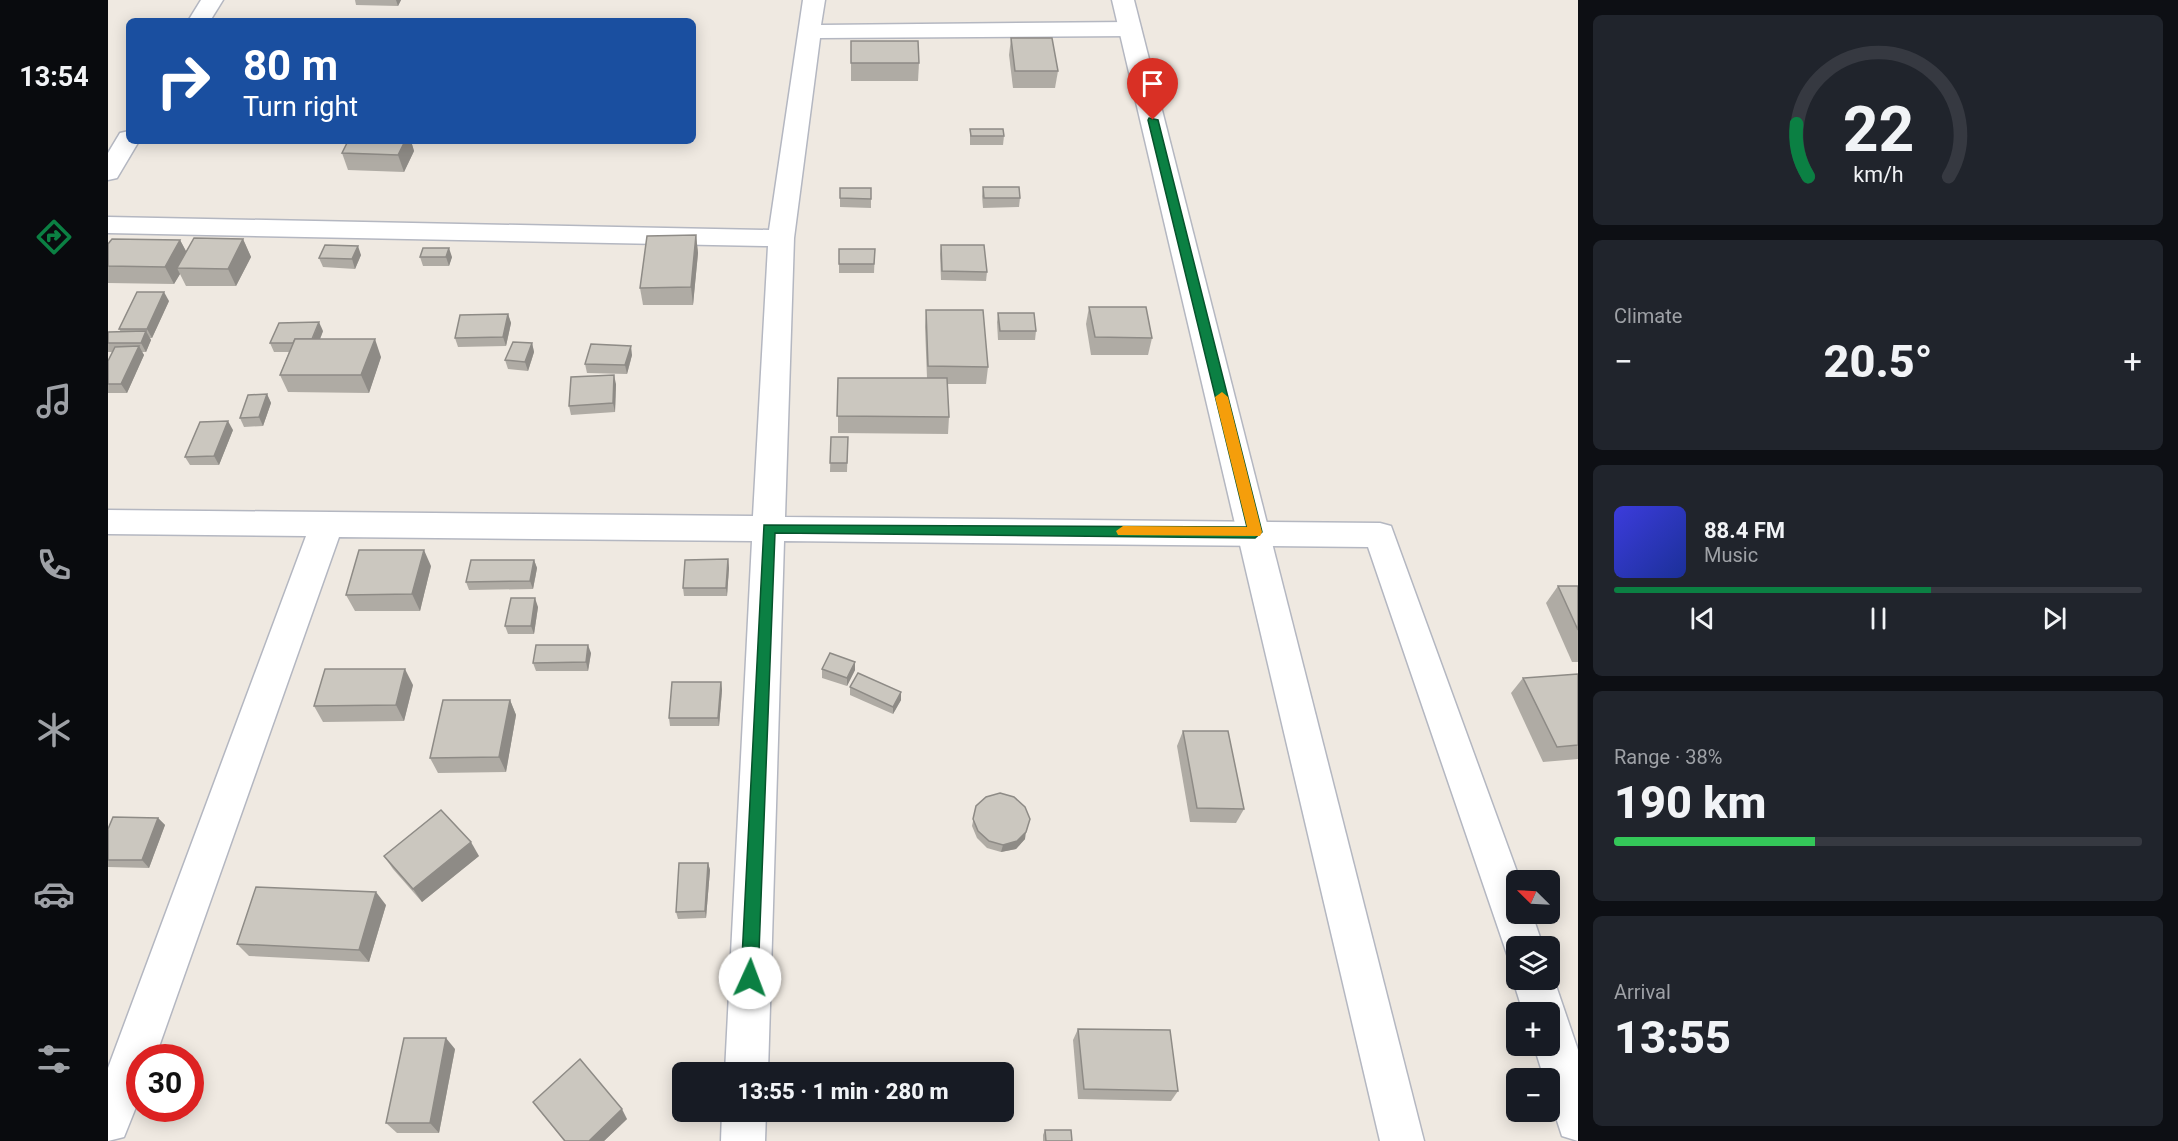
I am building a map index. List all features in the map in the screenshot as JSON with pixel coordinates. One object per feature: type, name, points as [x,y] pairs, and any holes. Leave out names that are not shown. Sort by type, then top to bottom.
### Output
[{"type":"street","points":[[202,18],[212,0]]},
{"type":"street","points":[[746,1062],[781,238],[814,0]]},
{"type":"street","points":[[810,32],[1126,14],[1255,532],[1402,1141]]},
{"type":"street","points":[[108,173],[126,143]]},
{"type":"street","points":[[108,225],[781,238]]},
{"type":"street","points":[[108,522],[1380,535],[1520,936]]},
{"type":"street","points":[[108,1121],[120,1060],[327,524]]},
{"type":"street","points":[[1558,1056],[1578,1120]]},
{"type":"street","points":[[743,1141],[744,1122]]},
{"type":"building","points":[[1011,38],[1052,38],[1058,71],[1015,71]]},
{"type":"building","points":[[851,41],[918,41],[919,63],[851,63]]},
{"type":"building","points":[[970,129],[1003,129],[1004,136],[971,136]]},
{"type":"building","points":[[346,144],[404,144],[398,155],[342,153]]},
{"type":"building","points":[[983,187],[1019,187],[1020,198],[984,198]]},
{"type":"building","points":[[840,188],[871,188],[871,199],[840,198]]},
{"type":"building","points":[[696,235],[691,287],[640,288],[647,236]]},
{"type":"building","points":[[194,238],[243,239],[228,269],[177,268]]},
{"type":"building","points":[[112,239],[180,240],[165,267],[108,266],[108,244]]},
{"type":"building","points":[[325,245],[358,246],[352,259],[319,258]]},
{"type":"building","points":[[941,245],[984,245],[987,272],[942,271]]},
{"type":"building","points":[[423,248],[449,248],[446,257],[420,257]]},
{"type":"building","points":[[839,249],[875,249],[874,264],[839,264]]},
{"type":"building","points":[[137,292],[164,292],[147,329],[119,329]]},
{"type":"building","points":[[1089,307],[1146,307],[1152,338],[1095,337]]},
{"type":"building","points":[[926,310],[983,310],[988,367],[928,366]]},
{"type":"building","points":[[998,313],[1034,313],[1036,331],[1000,331]]},
{"type":"building","points":[[508,314],[503,337],[455,338],[460,315]]},
{"type":"building","points":[[319,322],[312,339],[295,339],[293,343],[270,343],[279,323]]},
{"type":"building","points":[[146,331],[141,343],[108,343],[108,332]]},
{"type":"building","points":[[295,339],[375,339],[361,375],[280,375]]},
{"type":"building","points":[[513,342],[532,343],[525,362],[505,360]]},
{"type":"building","points":[[591,344],[631,346],[625,365],[585,364]]},
{"type":"building","points":[[139,346],[121,384],[108,384],[108,361],[115,347]]},
{"type":"building","points":[[614,375],[613,403],[569,406],[571,377]]},
{"type":"building","points":[[838,378],[947,378],[949,417],[837,416]]},
{"type":"building","points":[[267,394],[259,417],[240,418],[248,395]]},
{"type":"building","points":[[228,421],[214,456],[185,457],[200,422]]},
{"type":"building","points":[[831,437],[848,437],[847,463],[830,463]]},
{"type":"building","points":[[359,550],[424,550],[412,594],[346,595]]},
{"type":"building","points":[[728,559],[726,588],[683,588],[685,560]]},
{"type":"building","points":[[471,560],[534,560],[530,581],[466,582]]},
{"type":"building","points":[[1558,586],[1578,586],[1578,630]]},
{"type":"building","points":[[511,598],[535,598],[531,626],[505,626]]},
{"type":"building","points":[[536,645],[588,645],[586,662],[533,663]]},
{"type":"building","points":[[830,653],[855,662],[847,678],[822,669]]},
{"type":"building","points":[[325,669],[405,669],[396,705],[314,706]]},
{"type":"building","points":[[858,673],[901,692],[893,707],[850,687]]},
{"type":"building","points":[[1578,674],[1578,745],[1557,747],[1523,678]]},
{"type":"building","points":[[672,682],[721,682],[718,718],[669,718]]},
{"type":"building","points":[[443,700],[510,700],[499,757],[430,758]]},
{"type":"building","points":[[1183,731],[1228,731],[1244,809],[1197,808]]},
{"type":"building","points":[[1000,793],[1014,797],[1025,807],[1030,819],[1026,832],[1017,841],[1003,845],[989,841],[978,831],[973,819],[976,806],[986,797]]},
{"type":"building","points":[[441,810],[471,842],[413,889],[384,856]]},
{"type":"building","points":[[113,817],[158,818],[142,860],[108,860],[108,829]]},
{"type":"building","points":[[679,863],[708,863],[705,911],[676,912]]},
{"type":"building","points":[[256,887],[376,892],[359,950],[237,944]]},
{"type":"building","points":[[1078,1029],[1170,1030],[1178,1091],[1084,1089]]},
{"type":"building","points":[[404,1038],[446,1038],[430,1123],[386,1123]]},
{"type":"building","points":[[580,1059],[622,1109],[589,1141],[565,1141],[533,1102]]},
{"type":"building","points":[[1045,1130],[1071,1130],[1072,1141],[1046,1141]]},
{"type":"slow traffic","points":[[1123,531],[1255,532],[1222,397]]},
{"type":"route","points":[[750,978],[768,528],[1255,532],[1153,120]]}]
